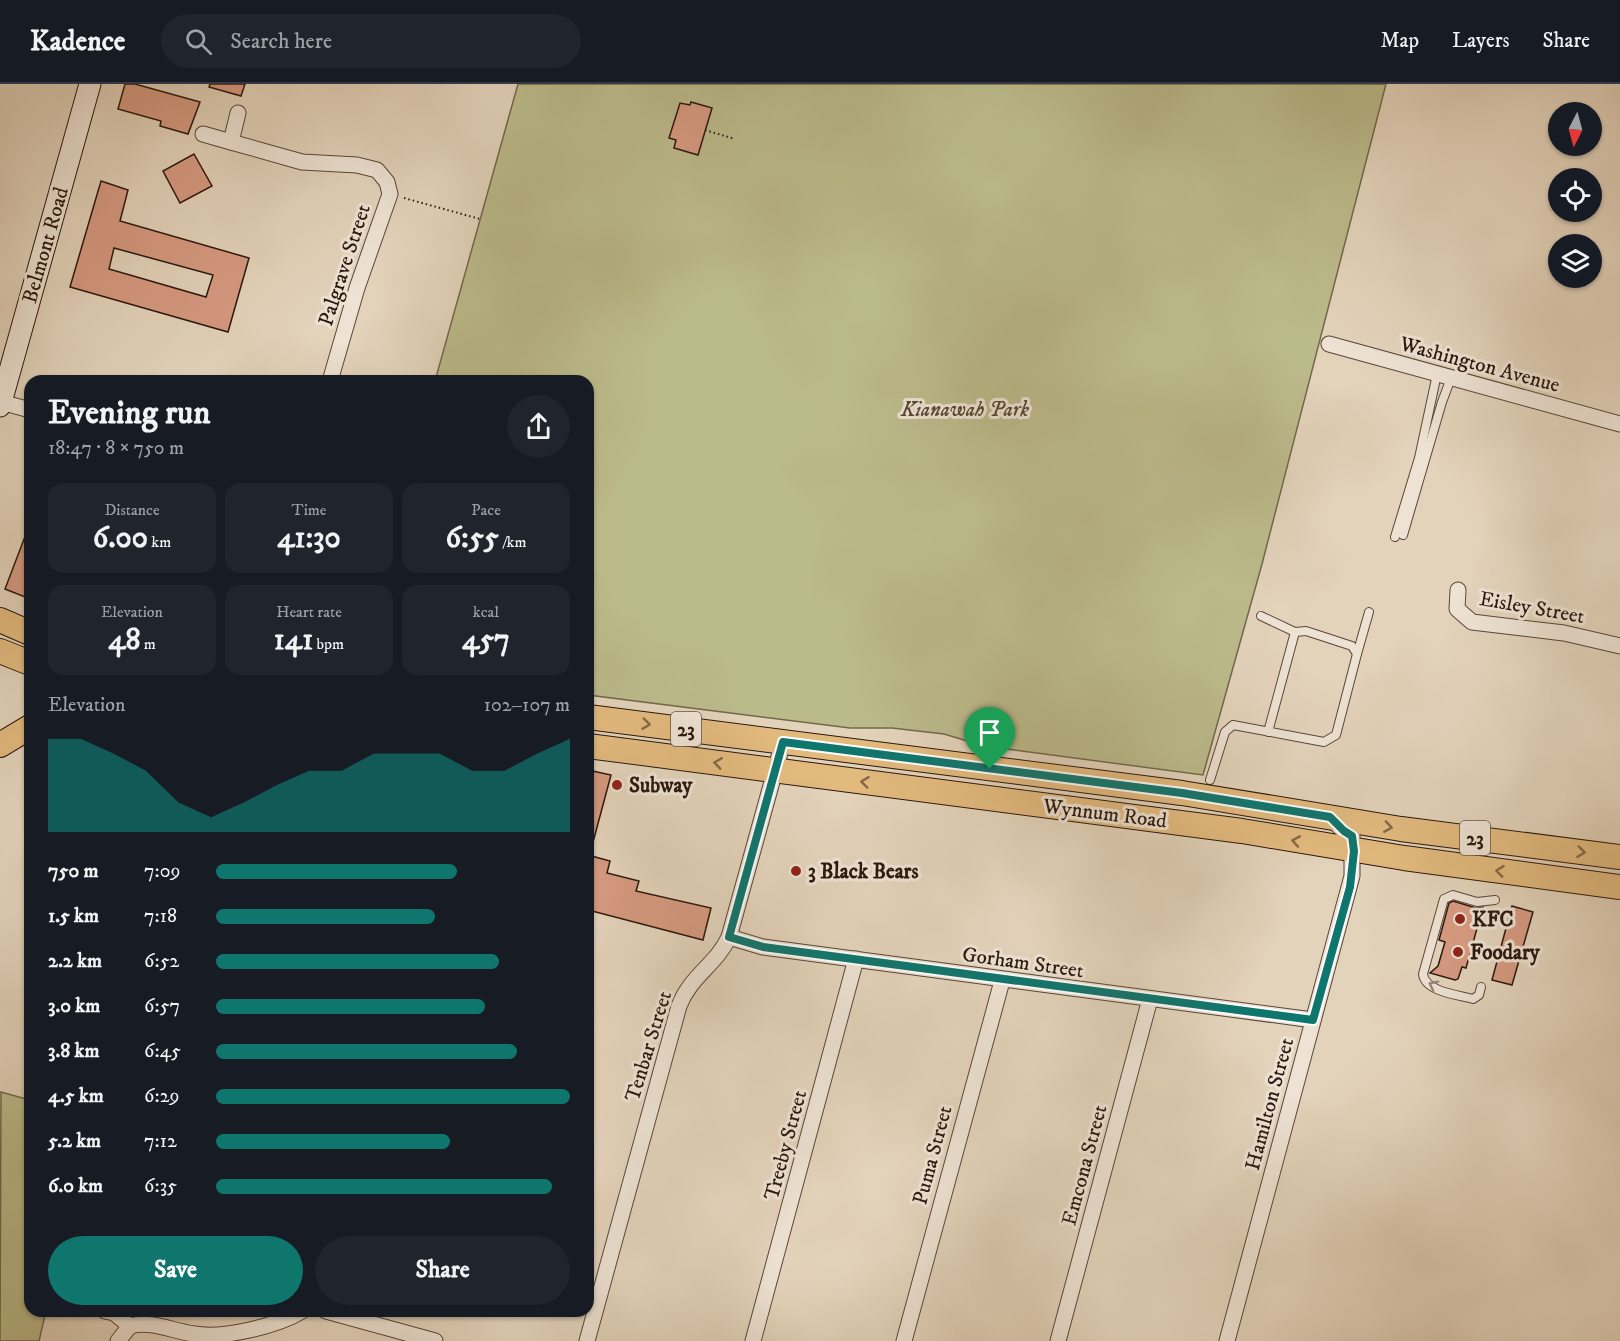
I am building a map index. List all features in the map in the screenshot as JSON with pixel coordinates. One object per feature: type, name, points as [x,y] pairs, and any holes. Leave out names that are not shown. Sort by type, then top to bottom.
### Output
[{"type":"main road","name":"Belmont Road","points":[[1,404],[90,84]]},
{"type":"main road","points":[[0,620],[24,630]]},
{"type":"main road","points":[[0,651],[24,661]]},
{"type":"main road","name":"Wynnum Road","points":[[594,718],[1234,800],[1330,817],[1620,857]]},
{"type":"main road","points":[[0,745],[24,731]]},
{"type":"main road","name":"Wynnum Road","points":[[594,747],[1242,831],[1354,851],[1620,887]]},
{"type":"main road","points":[[1071,779],[1070,793],[1088,810]]},
{"type":"street","points":[[231,142],[238,113]]},
{"type":"street","name":"Palgrave Street","points":[[203,134],[302,162],[357,165],[376,170],[387,182],[390,194],[357,288],[332,375]]},
{"type":"street","name":"Washington Avenue","points":[[1329,344],[1620,424]]},
{"type":"street","points":[[1,404],[24,409]]},
{"type":"street","name":"Eisley Street","points":[[1458,590],[1457,609],[1472,622],[1564,633],[1620,646]]},
{"type":"street","name":"Tenbar Street","points":[[588,1341],[679,1006],[688,986],[717,956],[729,937],[783,742]]},
{"type":"street","points":[[1330,817],[1352,836],[1354,851]]},
{"type":"street","name":"Hamilton Street","points":[[1227,1341],[1350,887],[1354,851]]},
{"type":"street","name":"Gorham Street","points":[[729,937],[763,947],[1002,981],[1313,1020]]},
{"type":"street","name":"Treeby Street","points":[[753,1341],[856,959]]},
{"type":"street","name":"Puma Street","points":[[904,1341],[1002,981]]},
{"type":"street","name":"Emcona Street","points":[[1058,1341],[1150,999]]},
{"type":"street","points":[[119,1317],[130,1326]]},
{"type":"street","points":[[118,1341],[130,1326],[142,1323],[195,1335],[218,1335],[292,1317]]},
{"type":"street","points":[[348,1317],[435,1341]]},
{"type":"lane","points":[[1444,376],[1442,402],[1399,536],[1419,458],[1444,376]]},
{"type":"lane","points":[[1210,780],[1225,732],[1233,725],[1324,742],[1336,735],[1369,612]]},
{"type":"lane","points":[[1261,616],[1295,632],[1306,631],[1352,646],[1358,654]]},
{"type":"lane","points":[[1268,732],[1295,632]]},
{"type":"lane","points":[[1481,987],[1479,995],[1473,999],[1431,987],[1424,979],[1424,972],[1444,898],[1453,895],[1477,902],[1496,900]]},
{"type":"path","points":[[705,130],[735,139]]},
{"type":"path","points":[[390,194],[480,219]]},
{"type":"green space","name":"Kianawah Park","points":[[518,84],[1386,84],[1262,564],[1203,775],[984,746],[944,734],[892,728],[850,728],[594,696],[594,375],[437,375]]},
{"type":"green space","points":[[1,1092],[24,1098],[24,1317],[45,1317],[39,1341],[0,1341]]},
{"type":"building","points":[[125,84],[135,84],[200,102],[188,134],[160,126],[161,121],[118,109]]},
{"type":"building","points":[[210,84],[245,84],[241,96],[209,87]]},
{"type":"building","points":[[691,102],[712,108],[698,155],[674,148],[676,140],[669,138],[680,103],[690,105]]},
{"type":"building","points":[[194,154],[212,186],[180,203],[163,171]]},
{"type":"building","points":[[101,181],[128,190],[120,221],[249,258],[228,332],[70,287]],"holes":[[[114,248],[213,275],[206,297],[109,269]]]},
{"type":"building","points":[[24,539],[24,597],[5,589]]},
{"type":"building","points":[[594,771],[611,775],[594,839]]},
{"type":"building","points":[[594,857],[610,861],[607,873],[639,881],[636,891],[711,908],[703,940],[594,912]]},
{"type":"building","points":[[1453,901],[1476,908],[1483,907],[1466,968],[1462,967],[1458,979],[1455,980],[1430,973],[1438,966],[1445,942],[1439,940],[1449,903]]},
{"type":"building","points":[[1512,906],[1533,912],[1512,985],[1492,980]]},
{"type":"place","name":"Subway","points":[[617,785]]},
{"type":"place","name":"3 Black Bears","points":[[796,871]]},
{"type":"place","name":"KFC","points":[[1460,919]]},
{"type":"place","name":"Foodary","points":[[1458,952]]},
{"type":"route","points":[[783,742],[990,769],[1234,800],[1330,817],[1352,836],[1354,851],[1352,876],[1313,1020],[1002,981],[763,947],[729,937],[783,742]]}]
